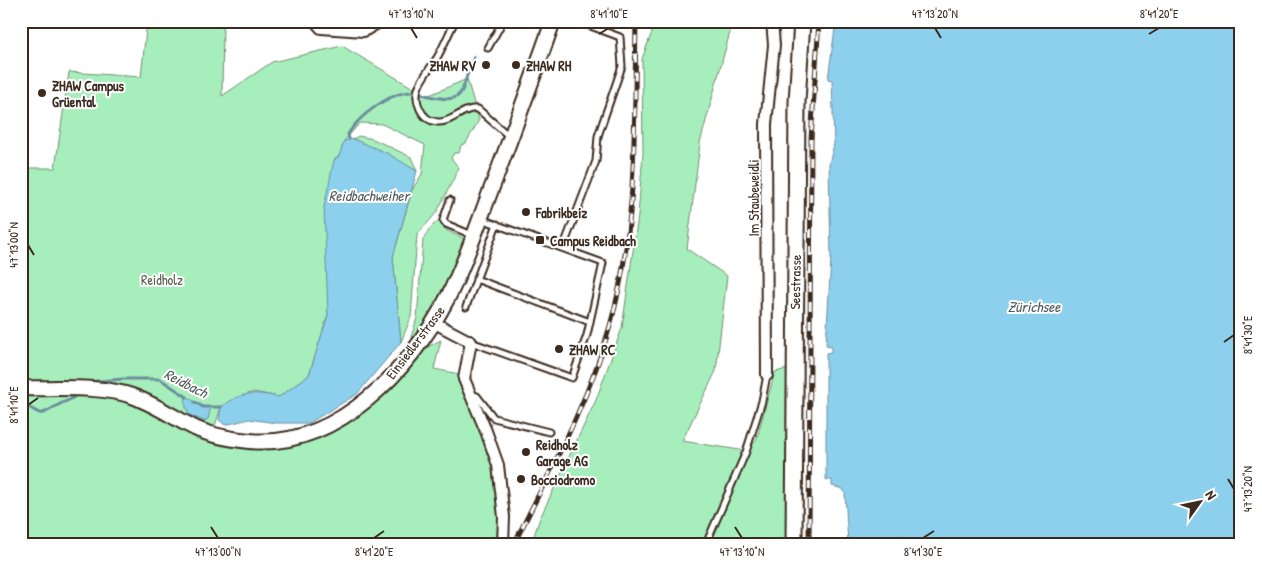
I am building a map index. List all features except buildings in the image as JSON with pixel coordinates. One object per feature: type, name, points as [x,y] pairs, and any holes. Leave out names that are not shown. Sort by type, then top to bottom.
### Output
[{"type":"main road","name":"Einsiedlerstrasse","points":[[21,388],[100,390],[131,395],[201,430],[228,438],[252,442],[308,434],[333,423],[367,399],[399,367],[433,322],[449,295],[482,219],[552,21]]},
{"type":"main road","name":"Seestrasse","points":[[794,544],[797,102],[802,21]]},
{"type":"street","points":[[315,21],[321,28],[364,31],[381,21]]},
{"type":"street","name":"Im Staubeweidli","points":[[767,375],[766,124],[774,46],[772,21]]},
{"type":"street","points":[[433,322],[471,342],[464,378],[486,430],[498,465],[504,517],[502,544]]},
{"type":"lane","points":[[455,21],[438,57],[418,87],[417,102],[420,110],[430,120],[440,122],[472,108],[478,109],[511,138]]},
{"type":"lane","points":[[488,48],[504,21]]},
{"type":"lane","points":[[563,248],[596,161],[598,136],[622,66],[620,37],[577,21]]},
{"type":"lane","points":[[450,200],[443,215],[446,224],[475,236]]},
{"type":"lane","points":[[471,342],[572,378],[590,322],[603,263],[482,219]]},
{"type":"lane","points":[[466,307],[497,224]]},
{"type":"lane","points":[[476,279],[590,322]]},
{"type":"lane","points":[[706,544],[746,452],[762,401],[767,375]]},
{"type":"lane","points":[[471,398],[477,396],[494,418],[549,432]]},
{"type":"green space","name":"Reidholz","points":[[147,21],[223,21],[222,96],[272,62],[342,46],[427,96],[467,79],[479,120],[466,143],[461,145],[459,153],[454,153],[451,158],[459,168],[437,212],[417,235],[411,317],[401,342],[393,257],[412,190],[422,174],[425,145],[382,124],[360,123],[344,141],[328,315],[309,375],[279,397],[254,392],[229,401],[221,407],[210,442],[250,450],[295,444],[327,435],[382,395],[419,351],[441,340],[434,369],[454,373],[464,379],[498,465],[501,519],[495,544],[21,544],[21,168],[55,168],[69,72],[141,77]]},
{"type":"green space","points":[[656,21],[733,21],[700,143],[687,249],[727,276],[716,371],[682,441],[746,451],[756,441],[775,372],[787,369],[786,544],[710,544],[708,539],[662,540],[662,544],[531,544],[540,518],[596,400],[622,328],[638,216],[643,153],[642,59]]},
{"type":"green space","points":[[359,136],[373,139],[411,157],[417,171],[353,139]]},
{"type":"green space","points":[[439,220],[446,230],[465,239],[436,302],[422,326],[411,337],[417,318],[423,240],[429,229]]},
{"type":"water","name":"Zürichsee","points":[[836,21],[1241,21],[1241,544],[848,544],[845,493],[843,489],[832,486],[832,480],[826,480],[826,353],[831,352],[831,346],[826,345],[831,258],[829,164],[834,144],[832,80],[828,79]]},
{"type":"water","name":"Reidbachweiher","points":[[353,139],[387,153],[417,171],[393,257],[401,342],[357,394],[309,423],[276,423],[249,419],[225,425],[219,420],[221,407],[229,402],[248,394],[279,397],[309,375],[328,315],[324,207],[334,160],[339,156],[344,141]]},
{"type":"water","points":[[186,396],[203,407],[211,407],[208,419],[204,421],[189,415],[185,404]]},
{"type":"waterway","name":"Reidbach","points":[[422,94],[449,99],[456,97],[463,87],[474,57]]},
{"type":"waterway","name":"Reidbach","points":[[349,139],[348,134],[353,127],[376,106],[395,96],[413,92]]},
{"type":"waterway","name":"Reidbach","points":[[83,384],[85,382],[123,379],[160,379],[187,397]]},
{"type":"waterway","name":"Reidbach","points":[[21,403],[43,413],[74,397]]},
{"type":"waterway","name":"Reidbach","points":[[195,402],[203,407],[221,407]]},
{"type":"railway","points":[[514,544],[567,437],[591,383],[610,326],[619,289],[626,251],[633,175],[636,21]]},
{"type":"railway","points":[[809,544],[811,139],[819,21]]},
{"type":"place","name":"ZHAW RV","points":[[486,65]]},
{"type":"place","name":"ZHAW RH","points":[[516,65]]},
{"type":"place","name":"ZHAW Campus Grüental","points":[[42,93]]},
{"type":"place","name":"Fabrikbeiz","points":[[526,212]]},
{"type":"place","name":"Campus Reidbach","points":[[540,240]]},
{"type":"place","name":"ZHAW RC","points":[[559,349]]},
{"type":"place","name":"Reidholz Garage AG","points":[[526,452]]},
{"type":"place","name":"Bocciodromo","points":[[521,479]]}]
